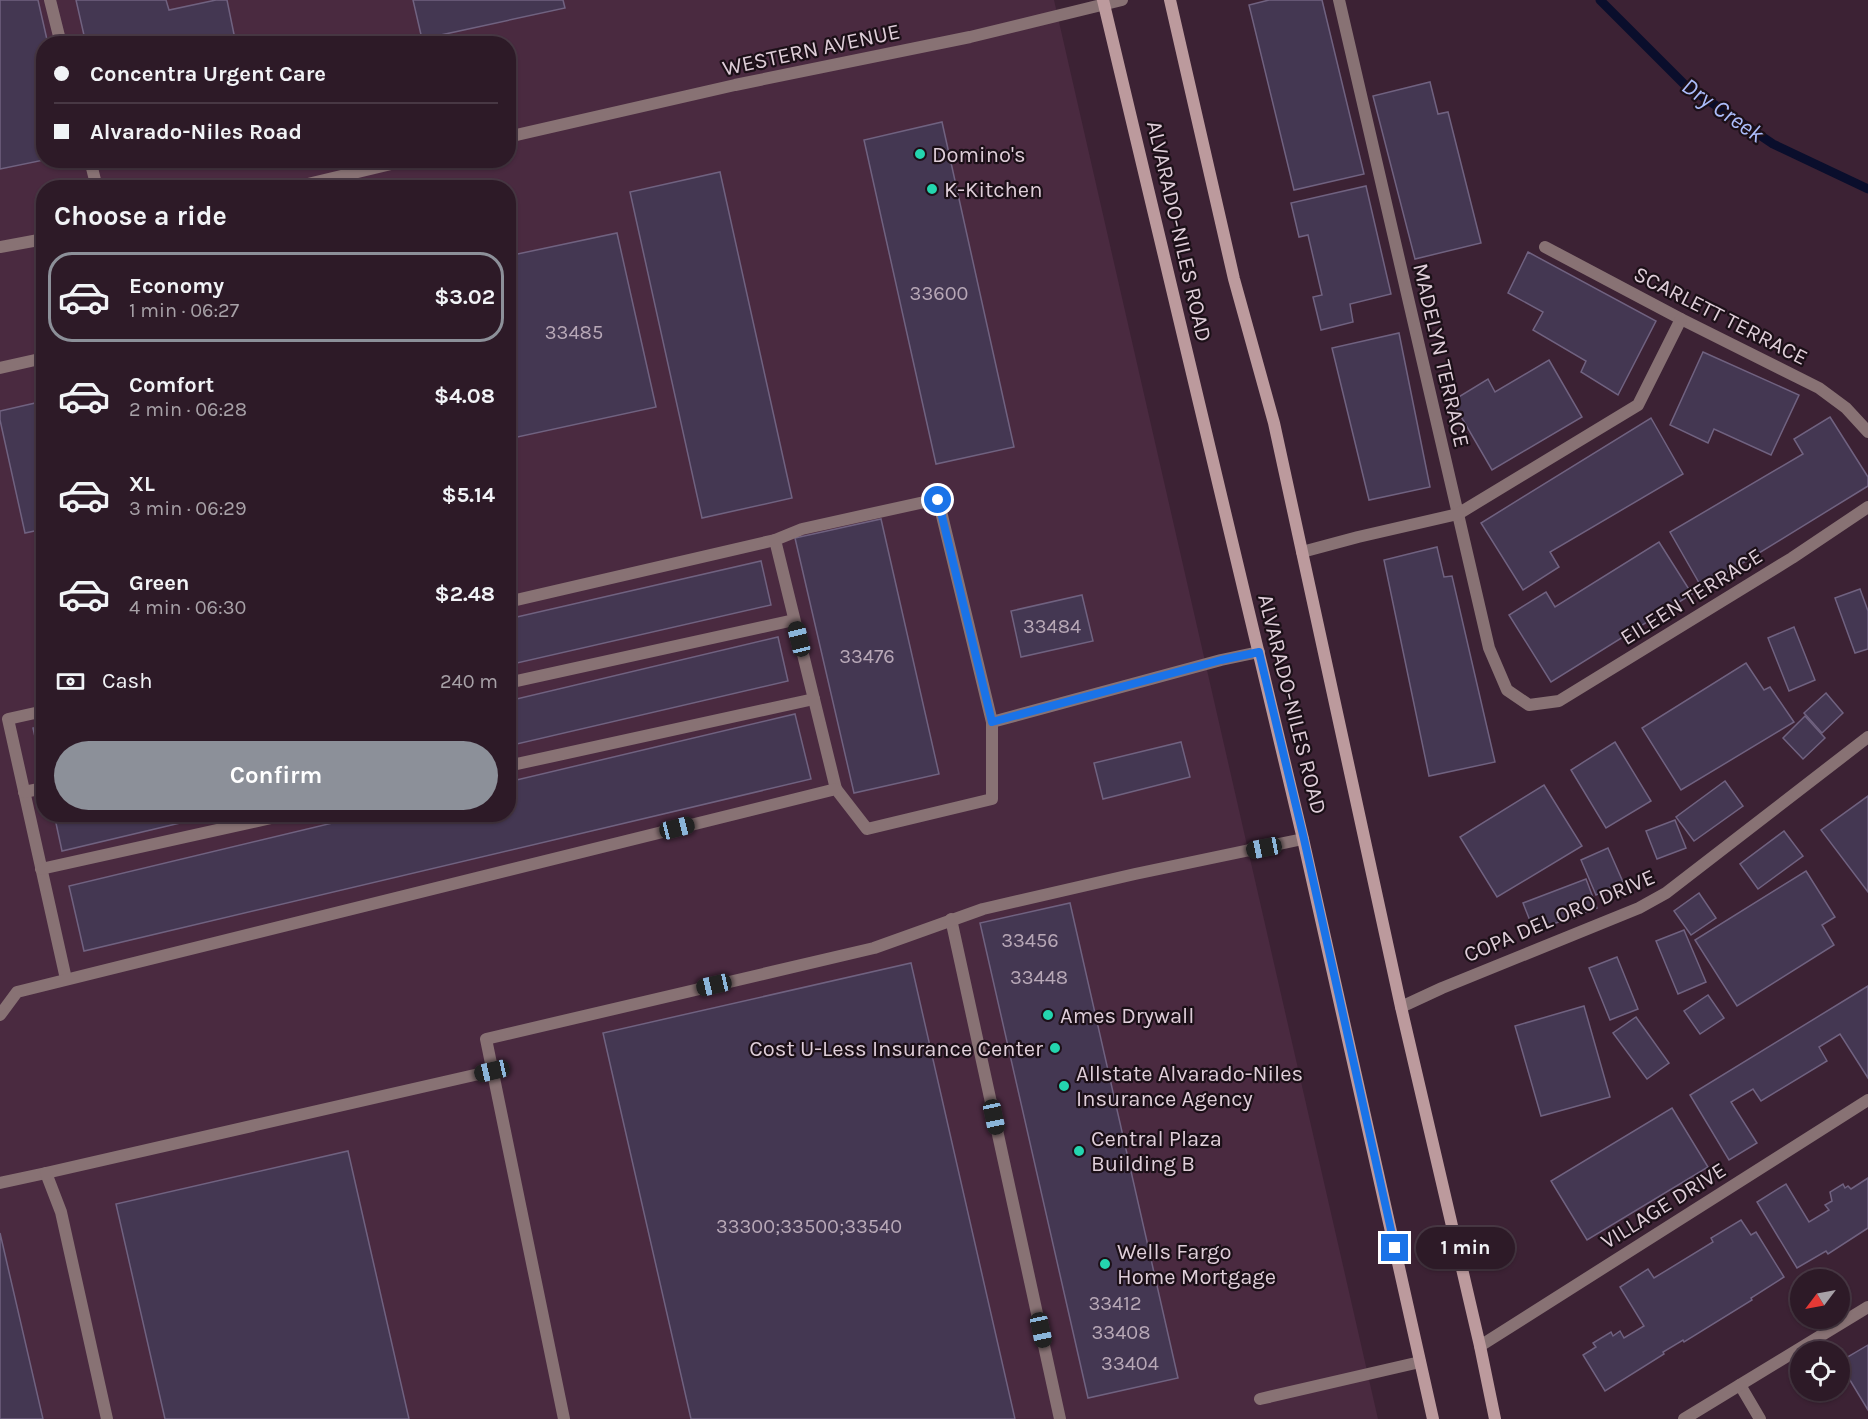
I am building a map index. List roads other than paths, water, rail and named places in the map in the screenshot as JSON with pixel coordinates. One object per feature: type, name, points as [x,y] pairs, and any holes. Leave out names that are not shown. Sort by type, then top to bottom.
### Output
[{"type":"main road","name":"ALVARADO-NILES ROAD","points":[[1170,0],[1234,279],[1274,423],[1401,1007],[1495,1419]]},
{"type":"main road","name":"ALVARADO-NILES ROAD","points":[[1103,2],[1304,839],[1433,1419]]},
{"type":"street","points":[[50,0],[59,36]]},
{"type":"street","name":"WESTERN AVENUE","points":[[516,135],[735,85],[970,37],[1103,2],[1122,0]]},
{"type":"street","name":"MADELYN TERRACE","points":[[1339,0],[1489,648],[1507,690],[1529,705]]},
{"type":"street","points":[[324,180],[375,168]]},
{"type":"street","points":[[0,247],[36,240]]},
{"type":"street","name":"SCARLETT TERRACE","points":[[1545,248],[1819,388],[1846,408],[1868,432]]},
{"type":"street","points":[[1302,552],[1368,534],[1458,514],[1638,405],[1681,319]]},
{"type":"street","points":[[0,368],[36,360]]},
{"type":"street","points":[[516,600],[775,540],[802,529],[938,500],[992,722],[992,799],[867,829],[836,789],[775,540]]},
{"type":"street","name":"EILEEN TERRACE","points":[[1529,705],[1559,701],[1792,558],[1868,507]]},
{"type":"street","points":[[516,682],[794,620]]},
{"type":"street","points":[[992,722],[1221,660],[1259,652]]},
{"type":"street","points":[[516,764],[814,699]]},
{"type":"street","points":[[36,713],[8,719],[66,980]]},
{"type":"street","name":"COPA DEL ORO DRIVE","points":[[1401,1007],[1639,908],[1666,893],[1868,737]]},
{"type":"street","points":[[0,1015],[17,992],[836,789]]},
{"type":"street","points":[[24,792],[36,790]]},
{"type":"street","points":[[41,869],[253,822]]},
{"type":"street","points":[[564,1419],[486,1039],[874,948],[983,909],[1135,874],[1304,839]]},
{"type":"street","points":[[951,919],[1060,1419]]},
{"type":"street","points":[[0,1183],[492,1071]]},
{"type":"street","name":"VILLAGE DRIVE","points":[[1480,1346],[1868,1100]]},
{"type":"street","points":[[46,1173],[61,1212],[107,1419]]},
{"type":"street","points":[[1684,1419],[1868,1307]]},
{"type":"street","points":[[1260,1399],[1420,1362]]},
{"type":"street","points":[[1740,1385],[1760,1419]]},
{"type":"waterway","name":"Dry Creek","points":[[1600,0],[1684,84],[1773,144],[1868,189]]},
{"type":"place","name":"Domino's","points":[[920,154]]},
{"type":"place","name":"K-Kitchen","points":[[932,189]]},
{"type":"place","name":"Ames Drywall","points":[[1048,1015]]},
{"type":"place","name":"Cost U-Less Insurance Center","points":[[1055,1048]]},
{"type":"place","name":"Allstate Alvarado-Niles Insurance Agency","points":[[1064,1086]]},
{"type":"place","name":"Central Plaza Building B","points":[[1079,1151]]},
{"type":"place","name":"Wells Fargo Home Mortgage","points":[[1105,1264]]}]
